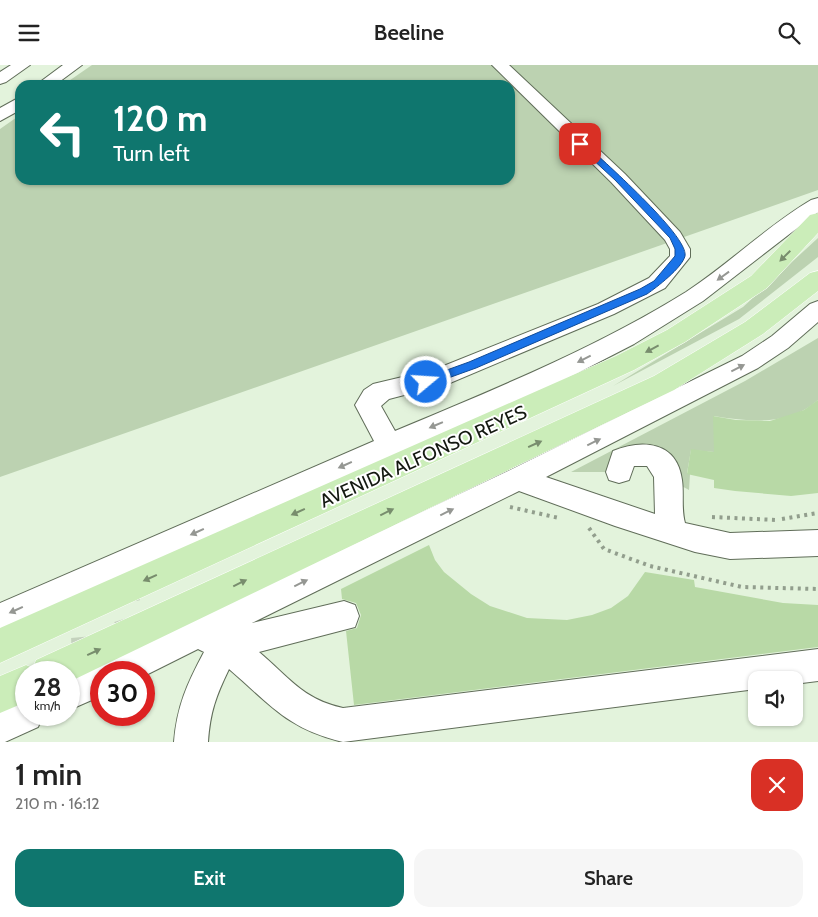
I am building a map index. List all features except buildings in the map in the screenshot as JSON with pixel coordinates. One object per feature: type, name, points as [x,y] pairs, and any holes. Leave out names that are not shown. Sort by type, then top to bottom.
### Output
[{"type":"main road","name":"AVENIDA ALFONSO REYES","points":[[0,646],[625,363],[676,336],[759,282],[818,220]]},
{"type":"main road","name":"AVENIDA ALFONSO REYES","points":[[80,681],[664,383],[754,328],[818,279]]},
{"type":"main road","points":[[0,695],[15,688]]},
{"type":"street","points":[[0,79],[22,65]]},
{"type":"street","points":[[52,80],[74,65]]},
{"type":"street","points":[[390,445],[372,416],[368,405],[382,391],[441,377],[606,309],[657,283],[680,257],[680,249],[673,237],[618,178],[500,65]]},
{"type":"street","points":[[0,116],[15,106]]},
{"type":"street","points":[[0,618],[125,567],[390,445],[555,374],[626,338],[695,296],[818,204]]},
{"type":"street","points":[[191,742],[193,715],[211,639],[750,361],[780,342],[818,309]]},
{"type":"street","points":[[780,342],[818,326]]},
{"type":"street","points":[[619,472],[622,459],[638,453],[657,458],[665,467],[668,476],[668,507],[673,532]]},
{"type":"street","points":[[518,479],[673,532],[730,545],[818,543]]},
{"type":"street","points":[[136,661],[148,654],[211,639],[344,616]]},
{"type":"street","points":[[211,639],[301,712],[323,722],[343,725],[818,665]]},
{"type":"street","points":[[0,727],[15,720]]},
{"type":"path","points":[[508,507],[564,519]]},
{"type":"path","points":[[582,525],[591,529],[604,549],[650,566],[742,587],[818,589]]},
{"type":"green space","points":[[92,65],[818,65],[818,190],[0,477],[0,129],[15,118],[15,185],[515,185],[515,80],[70,80]]},
{"type":"green space","points":[[818,238],[818,257],[739,319],[613,386],[743,307]]},
{"type":"green space","points":[[818,338],[818,400],[807,408],[782,418],[741,420],[714,416],[714,452],[691,450],[687,473],[690,474],[689,490],[678,484],[654,451],[612,472],[571,472],[745,381]]},
{"type":"tunnel","points":[[123,573],[127,612],[133,630],[143,648]]},
{"type":"tunnel","points":[[67,597],[79,613],[85,631],[86,651],[82,671]]},
{"type":"route","points":[[426,382],[473,365],[644,291],[657,283],[680,257],[680,249],[673,237],[618,178],[580,144]]}]
